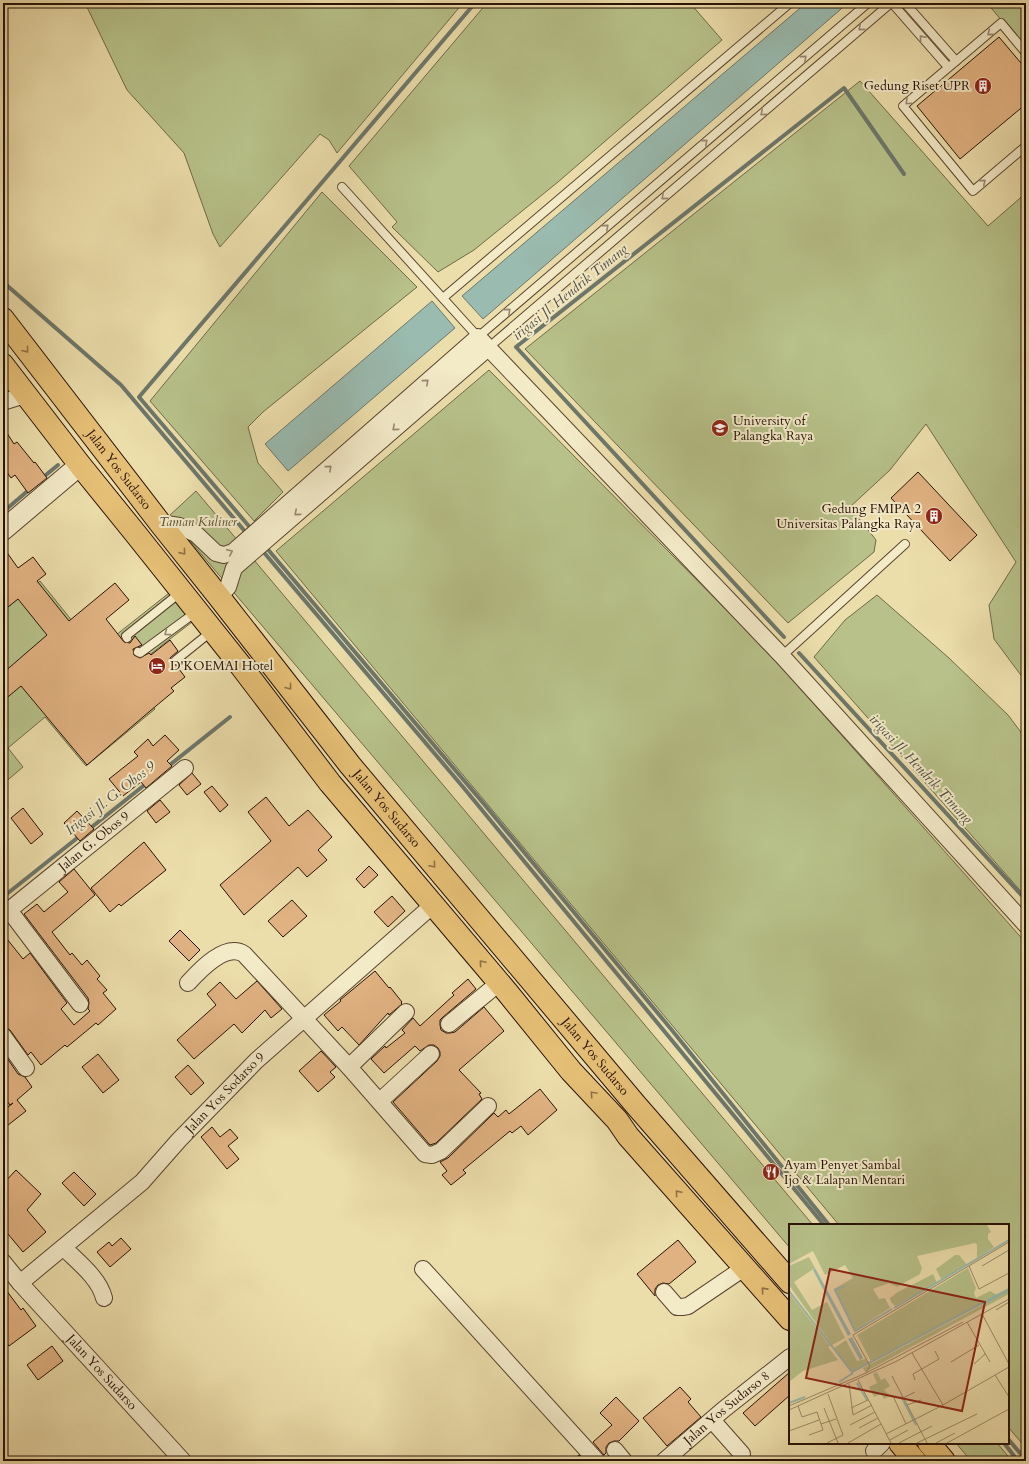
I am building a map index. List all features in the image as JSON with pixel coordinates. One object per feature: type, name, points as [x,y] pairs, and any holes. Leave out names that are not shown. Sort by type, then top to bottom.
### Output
[{"type":"main road","name":"Jalan Yos Sudarso","points":[[3,319],[160,523],[350,765],[635,1104],[789,1281]]},
{"type":"main road","name":"Jalan Yos Sudarso","points":[[3,365],[80,465],[213,631],[330,783],[499,983],[571,1071],[617,1120],[628,1136],[789,1318]]},
{"type":"main road","points":[[617,1120],[635,1104]]},
{"type":"main road","points":[[930,1444],[944,1461]]},
{"type":"street","points":[[160,523],[179,526],[196,534],[216,553],[224,555],[233,552],[483,342]]},
{"type":"street","points":[[219,597],[228,587],[234,568],[483,342]]},
{"type":"street","points":[[483,342],[782,656],[1026,925]]},
{"type":"street","points":[[3,402],[25,395]]},
{"type":"street","points":[[3,530],[80,465]]},
{"type":"street","name":"Jalan G. Obos 9","points":[[6,912],[185,768]]},
{"type":"street","name":"Jalan Yos Sodarso 9","points":[[20,1283],[142,1182],[179,1140],[256,1061],[433,905]]},
{"type":"street","points":[[6,912],[80,1004]]},
{"type":"street","points":[[188,984],[201,968],[219,956],[227,952],[240,952],[349,1066],[425,1154],[432,1155],[441,1151],[488,1106]]},
{"type":"street","points":[[449,1024],[499,983]]},
{"type":"street","points":[[349,1066],[406,1012]]},
{"type":"street","points":[[3,1036],[26,1068]]},
{"type":"street","points":[[380,1101],[431,1054]]},
{"type":"street","points":[[64,1248],[97,1283],[102,1290],[104,1298]]},
{"type":"street","name":"Jalan Yos Sudarso","points":[[3,1262],[20,1283],[183,1461]]},
{"type":"street","points":[[664,1292],[677,1307],[682,1308],[688,1306],[744,1268]]},
{"type":"street","points":[[423,1269],[597,1461]]},
{"type":"street","name":"Jalan Yos Sudarso 8","points":[[665,1461],[712,1420],[789,1358]]},
{"type":"street","points":[[712,1420],[742,1454]]},
{"type":"lane","points":[[443,298],[790,3]]},
{"type":"lane","points":[[483,342],[868,3]]},
{"type":"lane","points":[[483,342],[892,3],[948,67]]},
{"type":"lane","points":[[905,3],[956,61]]},
{"type":"lane","points":[[1026,53],[1001,23],[903,106],[973,191],[1026,146]]},
{"type":"lane","points":[[342,187],[483,342]]},
{"type":"lane","points":[[782,656],[905,544]]},
{"type":"lane","points":[[127,638],[126,636],[182,592]]},
{"type":"lane","points":[[138,652],[140,653],[197,611]]},
{"type":"lane","points":[[176,660],[213,631]]},
{"type":"green space","points":[[85,3],[463,3],[337,153],[329,140],[320,134],[220,247],[213,234],[184,153],[127,90]]},
{"type":"green space","points":[[487,3],[690,3],[722,40],[558,182],[474,250],[438,272],[392,227],[397,222],[349,166]]},
{"type":"green space","points":[[987,3],[1026,3],[1026,50]]},
{"type":"green space","points":[[860,81],[988,226],[1026,193],[1026,682],[994,639],[989,605],[1016,562],[926,424],[890,470],[850,507],[876,540],[874,552],[788,623],[525,349]]},
{"type":"green space","points":[[322,192],[417,287],[263,412],[248,427],[258,463],[283,492],[254,521],[150,401]]},
{"type":"green space","points":[[489,370],[766,650],[1026,943],[1026,1448],[1009,1428],[1009,1224],[838,1224],[276,551]]},
{"type":"green space","name":"Taman Kuliner","points":[[196,491],[812,1224],[789,1224],[789,1247],[169,516]]},
{"type":"green space","points":[[40,581],[94,648],[116,635],[169,593],[192,622],[126,673],[155,709],[86,766],[45,717],[8,748],[23,767],[3,784],[3,611]]},
{"type":"green space","points":[[877,595],[949,658],[1008,715],[1026,739],[1026,897],[814,657],[845,620]]},
{"type":"green space","points":[[957,1444],[998,1444],[1012,1461],[971,1461]]},
{"type":"water","points":[[806,3],[848,3],[483,319],[462,296]]},
{"type":"water","points":[[432,301],[455,328],[288,471],[265,444]]},
{"type":"building","name":"Gedung Riset UPR","points":[[999,37],[1026,69],[1026,104],[960,159],[917,106]]},
{"type":"building","points":[[3,427],[14,444],[17,442],[47,478],[28,493],[15,475],[11,478],[3,467]]},
{"type":"building","name":"Gedung FMIPA 2 Universitas Palangka Raya","points":[[918,472],[977,535],[950,561],[891,498]]},
{"type":"building","points":[[3,547],[18,568],[33,557],[46,574],[37,581],[69,621],[115,583],[129,600],[106,619],[124,642],[130,643],[135,636],[142,645],[133,649],[134,655],[140,658],[149,653],[151,655],[170,640],[178,651],[170,658],[172,664],[176,665],[185,677],[171,688],[174,691],[87,765],[21,686],[3,701],[3,673],[47,635],[18,599],[3,611]]},
{"type":"building","points":[[165,735],[179,750],[167,761],[172,766],[146,788],[141,782],[123,796],[109,779],[138,756],[134,752],[148,739],[153,746]]},
{"type":"building","points":[[192,773],[201,784],[187,795],[179,785]]},
{"type":"building","points":[[212,786],[228,805],[220,812],[204,792]]},
{"type":"building","points":[[266,797],[289,826],[308,810],[332,837],[318,850],[327,860],[307,877],[298,867],[244,915],[220,885],[271,841],[248,812]]},
{"type":"building","points":[[160,800],[170,812],[156,823],[147,811]]},
{"type":"building","points":[[23,808],[43,834],[31,844],[11,818]]},
{"type":"building","points":[[77,811],[94,829],[80,841],[64,823]]},
{"type":"building","points":[[144,842],[166,870],[121,906],[119,904],[110,912],[91,888]]},
{"type":"building","points":[[369,866],[378,875],[364,888],[356,879]]},
{"type":"building","points":[[74,869],[95,895],[52,932],[70,955],[72,953],[82,965],[87,960],[100,976],[97,979],[107,990],[103,993],[116,1009],[98,1025],[96,1023],[67,1047],[65,1045],[41,1065],[31,1052],[28,1055],[10,1030],[3,1027],[3,934],[23,959],[30,953],[67,1003],[61,1009],[74,1025],[90,1011],[88,1009],[88,998],[24,914],[37,904],[44,912],[68,892],[59,882]]},
{"type":"building","points":[[392,896],[405,911],[388,927],[374,912]]},
{"type":"building","points":[[292,900],[307,916],[283,937],[268,921]]},
{"type":"building","points":[[180,930],[200,950],[189,961],[169,941]]},
{"type":"building","points":[[375,971],[389,988],[390,987],[402,1004],[389,1015],[388,1013],[359,1045],[342,1027],[338,1031],[324,1015]]},
{"type":"building","points":[[468,979],[476,989],[440,1020],[441,1030],[446,1033],[455,1032],[484,1007],[504,1031],[459,1070],[481,1093],[479,1094],[482,1099],[436,1143],[430,1145],[393,1102],[437,1061],[440,1056],[438,1048],[434,1045],[429,1045],[420,1051],[415,1046],[384,1073],[371,1059],[385,1046],[386,1048],[405,1033],[402,1030],[413,1018],[420,1026],[454,995],[452,993]]},
{"type":"building","points":[[257,981],[282,1009],[271,1018],[265,1010],[242,1033],[234,1024],[194,1059],[177,1040],[216,1005],[207,994],[220,982],[236,999]]},
{"type":"building","points":[[321,1051],[336,1067],[330,1072],[335,1077],[318,1092],[299,1071]]},
{"type":"building","points":[[3,1052],[18,1074],[25,1077],[32,1087],[17,1100],[26,1111],[3,1129],[3,1111],[13,1103],[10,1105],[3,1096]]},
{"type":"building","points":[[98,1054],[119,1080],[103,1093],[82,1067]]},
{"type":"building","points":[[188,1065],[204,1083],[191,1095],[175,1077]]},
{"type":"building","points":[[540,1089],[557,1110],[528,1135],[521,1126],[512,1133],[510,1131],[463,1170],[466,1173],[451,1185],[442,1175],[447,1171],[440,1162],[448,1158],[494,1113],[498,1117],[506,1110],[509,1114]]},
{"type":"building","points":[[212,1127],[220,1137],[230,1129],[238,1138],[228,1146],[239,1159],[227,1169],[201,1137]]},
{"type":"building","points":[[16,1170],[41,1194],[27,1210],[46,1232],[23,1252],[3,1228],[3,1184]]},
{"type":"building","points":[[74,1172],[96,1194],[84,1206],[62,1183]]},
{"type":"building","points":[[121,1238],[131,1249],[110,1267],[97,1252],[109,1242],[112,1246]]},
{"type":"building","points":[[678,1240],[696,1262],[669,1284],[663,1283],[658,1285],[655,1289],[655,1296],[637,1274]]},
{"type":"building","points":[[3,1286],[21,1310],[23,1308],[36,1326],[9,1346],[3,1339]]},
{"type":"building","points":[[52,1346],[63,1361],[38,1380],[27,1365]]},
{"type":"building","points":[[789,1373],[789,1396],[755,1426],[743,1413]]},
{"type":"building","points":[[680,1387],[691,1399],[688,1402],[701,1417],[667,1446],[643,1418]]},
{"type":"building","points":[[616,1397],[639,1421],[619,1441],[609,1443],[606,1447],[606,1453],[604,1455],[593,1442],[612,1425],[600,1413]]},
{"type":"building","points":[[579,1455],[584,1461],[572,1461]]},
{"type":"waterway","points":[[253,531],[139,397],[475,3]]},
{"type":"waterway","name":"irigasi Jl. Hendrik Timang","points":[[784,637],[516,347],[844,88],[904,174]]},
{"type":"waterway","points":[[3,282],[121,385],[248,535]]},
{"type":"waterway","points":[[41,479],[58,465]]},
{"type":"waterway","points":[[3,512],[30,489]]},
{"type":"waterway","points":[[265,546],[484,804],[671,1029],[828,1224]]},
{"type":"waterway","points":[[261,549],[463,787],[823,1224]]},
{"type":"waterway","name":"irigasi Jl. Hendrik Timang","points":[[799,653],[1026,900]]},
{"type":"waterway","name":"Irigasi Jl. G. Obos 9","points":[[166,768],[230,717]]},
{"type":"waterway","name":"Irigasi Jl. G. Obos 9","points":[[88,830],[147,783]]},
{"type":"waterway","name":"Irigasi Jl. G. Obos 9","points":[[3,897],[81,835]]},
{"type":"waterway","points":[[1009,1440],[1026,1460]]},
{"type":"waterway","points":[[1005,1444],[1018,1461]]},
{"type":"place","name":"Gedung Riset UPR","points":[[983,86]]},
{"type":"place","name":"University of Palangka Raya","points":[[720,428]]},
{"type":"place","name":"Gedung FMIPA 2 Universitas Palangka Raya","points":[[934,516]]},
{"type":"place","name":"D'KOEMAI Hotel","points":[[157,666]]},
{"type":"place","name":"Ayam Penyet Sambal Ijo & Lalapan Mentari","points":[[771,1172]]}]
